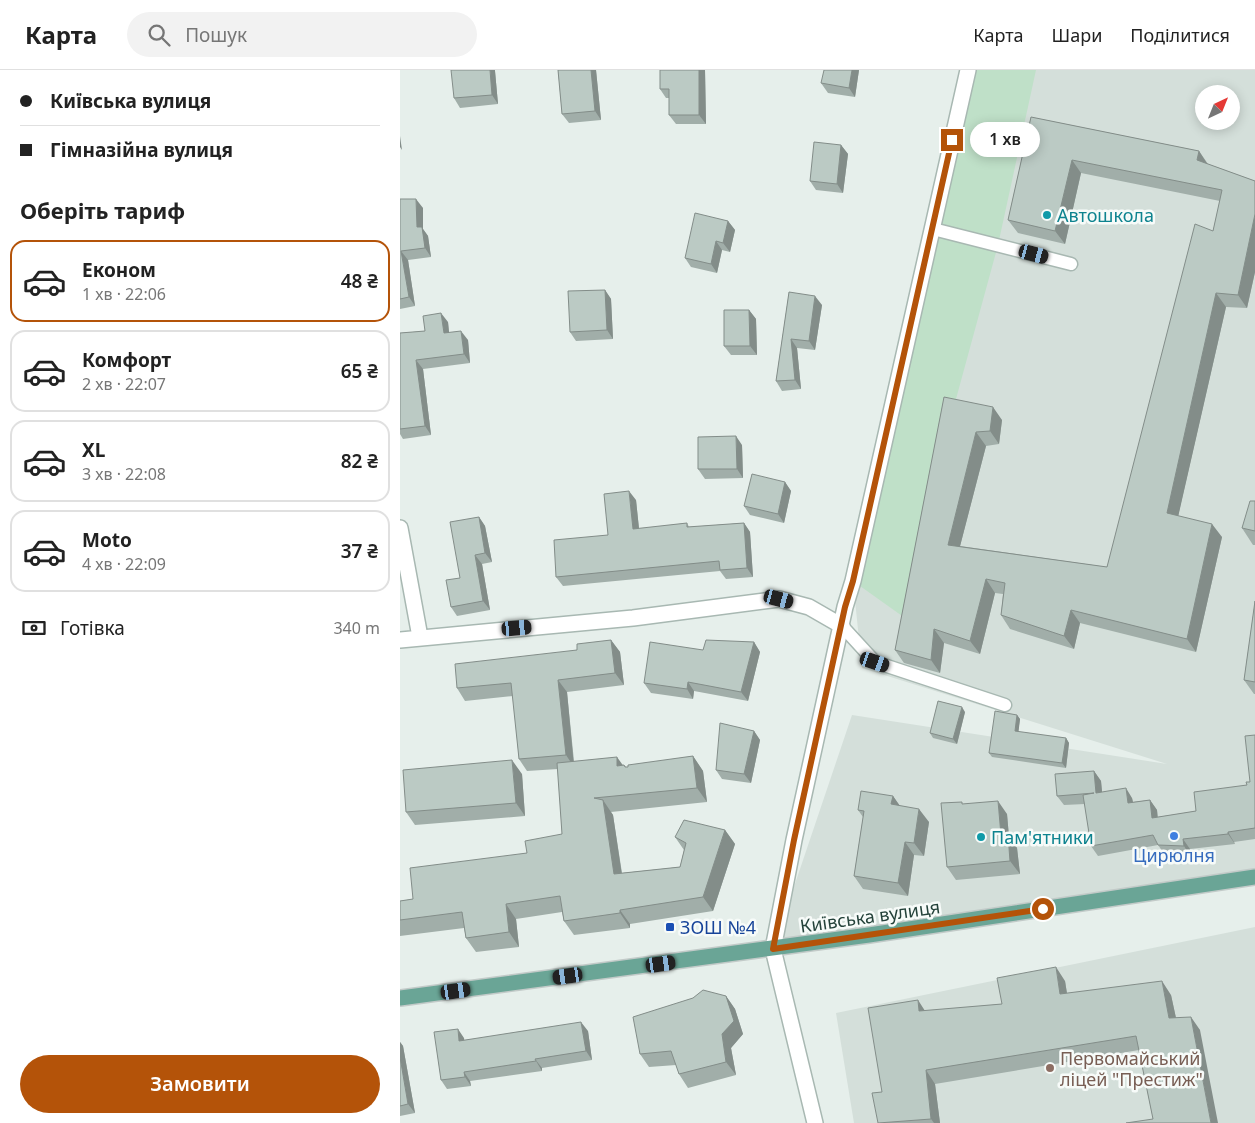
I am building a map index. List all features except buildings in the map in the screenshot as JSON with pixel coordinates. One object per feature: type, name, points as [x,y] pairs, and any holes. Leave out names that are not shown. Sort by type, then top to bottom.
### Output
[{"type":"main road","name":"Київська вулиця","points":[[400,998],[773,949],[1255,877]]},
{"type":"street","points":[[815,1123],[773,949],[794,840],[968,70]]},
{"type":"street","points":[[400,528],[420,637]]},
{"type":"street","points":[[400,640],[633,618],[779,599],[809,607],[842,626]]},
{"type":"lane","points":[[933,229],[1071,264]]},
{"type":"lane","points":[[842,626],[875,662],[1005,706]]},
{"type":"shaded area","points":[[968,70],[1255,70],[1255,877],[773,949],[852,715],[1167,764],[862,668],[853,581]]},
{"type":"shaded area","name":"Первомайський ліцей \"Престиж\"","points":[[1255,927],[1255,1123],[854,1123],[836,1013]]},
{"type":"green space","points":[[968,70],[1036,70],[998,245],[953,410],[912,623],[853,581]]},
{"type":"place","name":"Автошкола","points":[[1047,215]]},
{"type":"place","name":"Цирюлня","points":[[1174,836]]},
{"type":"place","name":"Пам'ятники","points":[[981,837]]},
{"type":"place","name":"ЗОШ №4","points":[[670,927]]},
{"type":"place","name":"Первомайський ліцей \"Престиж\"","points":[[1050,1068]]},
{"type":"route","points":[[952,140],[853,581],[845,607],[794,840],[773,949],[1043,909]]}]
